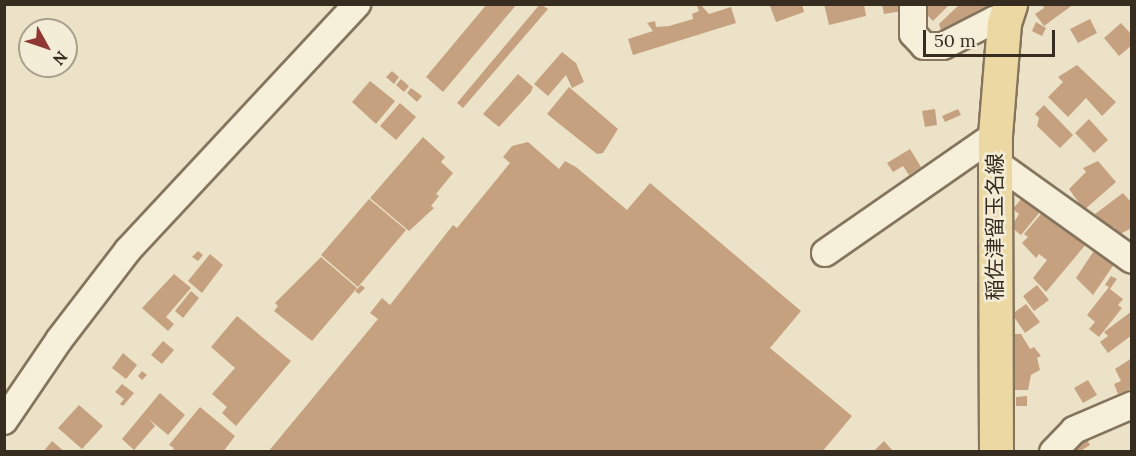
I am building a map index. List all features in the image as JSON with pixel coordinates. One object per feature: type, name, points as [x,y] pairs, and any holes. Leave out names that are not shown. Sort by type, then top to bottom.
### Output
[{"type":"main road","name":"稲佐津留玉名線","points":[[996,452],[995,148],[1007,14]]},
{"type":"street","points":[[4,421],[59,340],[128,250],[357,4]]},
{"type":"street","points":[[913,4],[913,34],[924,46],[943,46],[1007,14]]},
{"type":"street","points":[[825,253],[995,148],[1130,257]]},
{"type":"street","points":[[1053,452],[1074,430],[1131,405]]},
{"type":"building","points":[[487,4],[517,4],[443,92],[426,77]]},
{"type":"building","points":[[540,4],[548,9],[463,108],[457,103]]},
{"type":"building","points":[[700,4],[709,14],[731,7],[736,23],[633,55],[628,39],[653,31],[647,23],[655,21],[656,27],[669,26],[693,19],[692,14],[699,11],[697,6]]},
{"type":"building","points":[[802,4],[804,12],[776,22],[770,6]]},
{"type":"building","points":[[824,4],[864,4],[866,16],[829,25]]},
{"type":"building","points":[[882,4],[902,4],[902,11],[884,14]]},
{"type":"building","points":[[924,4],[950,4],[933,21],[920,8]]},
{"type":"building","points":[[960,4],[993,4],[943,36],[939,24]]},
{"type":"building","points":[[1042,4],[1074,4],[1044,26],[1035,14],[1044,8]]},
{"type":"building","points":[[1090,19],[1097,33],[1078,43],[1070,29]]},
{"type":"building","points":[[1036,22],[1046,28],[1042,36],[1032,31]]},
{"type":"building","points":[[1121,23],[1132,35],[1132,45],[1119,56],[1104,38]]},
{"type":"building","points":[[562,52],[576,63],[584,82],[572,88],[566,75],[548,96],[534,84]]},
{"type":"building","points":[[1077,65],[1116,102],[1102,116],[1086,98],[1068,117],[1048,97],[1063,82],[1058,77]]},
{"type":"building","points":[[392,71],[399,77],[394,84],[386,77]]},
{"type":"building","points":[[518,74],[533,87],[499,127],[483,114]]},
{"type":"building","points":[[401,79],[409,86],[404,92],[396,85]]},
{"type":"building","points":[[370,81],[395,101],[376,124],[352,102]]},
{"type":"building","points":[[569,87],[618,129],[603,153],[597,154],[547,114]]},
{"type":"building","points":[[411,88],[422,96],[417,102],[407,93]]},
{"type":"building","points":[[400,103],[416,117],[396,140],[380,126]]},
{"type":"building","points":[[1044,105],[1073,135],[1060,148],[1037,126],[1039,118],[1035,114]]},
{"type":"building","points":[[935,109],[937,125],[925,127],[922,111]]},
{"type":"building","points":[[958,109],[961,115],[945,122],[942,116]]},
{"type":"building","points":[[1089,119],[1108,140],[1094,153],[1075,133]]},
{"type":"building","points":[[423,137],[445,157],[441,162],[453,173],[436,194],[439,196],[431,206],[434,208],[409,231],[370,198]]},
{"type":"building","points":[[528,142],[559,169],[565,161],[576,167],[627,210],[650,183],[801,311],[770,348],[852,416],[822,452],[268,452],[378,319],[370,313],[382,298],[390,305],[453,225],[457,228],[510,163],[503,157],[512,146]]},
{"type":"building","points":[[910,149],[921,167],[909,175],[903,166],[893,172],[887,163]]},
{"type":"building","points":[[1098,161],[1116,182],[1084,210],[1069,189],[1086,172],[1083,168]]},
{"type":"building","points":[[1026,193],[1044,207],[1021,235],[1011,227],[1019,214],[1013,209]]},
{"type":"building","points":[[1123,193],[1129,200],[1132,198],[1132,228],[1120,234],[1114,227],[1108,231],[1095,214]]},
{"type":"building","points":[[369,199],[406,230],[358,287],[321,255]]},
{"type":"building","points":[[1046,208],[1092,237],[1046,292],[1033,278],[1047,260],[1039,254],[1036,258],[1022,243],[1028,237],[1024,234]]},
{"type":"building","points":[[1099,243],[1117,260],[1093,295],[1076,278]]},
{"type":"building","points":[[198,251],[203,255],[198,261],[192,257]]},
{"type":"building","points":[[210,254],[223,265],[202,293],[188,281]]},
{"type":"building","points":[[321,257],[357,288],[312,341],[274,311],[278,306],[275,303]]},
{"type":"building","points":[[174,274],[191,288],[166,317],[174,324],[168,331],[142,308]]},
{"type":"building","points":[[1111,276],[1117,279],[1110,289],[1123,299],[1118,305],[1122,308],[1099,337],[1089,329],[1095,322],[1087,315],[1109,287],[1105,285]]},
{"type":"building","points":[[361,285],[365,288],[359,294],[355,291]]},
{"type":"building","points":[[1037,285],[1049,300],[1034,311],[1023,296]]},
{"type":"building","points":[[191,291],[199,298],[183,318],[175,311]]},
{"type":"building","points":[[1026,304],[1040,322],[1025,333],[1012,314]]},
{"type":"building","points":[[1132,311],[1132,335],[1108,353],[1100,342],[1108,336],[1104,332]]},
{"type":"building","points":[[237,316],[291,361],[236,426],[222,413],[227,407],[212,394],[235,368],[211,347]]},
{"type":"building","points":[[1012,334],[1021,334],[1030,349],[1034,347],[1041,356],[1037,358],[1040,370],[1031,375],[1028,390],[1013,390]]},
{"type":"building","points":[[163,341],[174,350],[162,364],[151,355]]},
{"type":"building","points":[[123,353],[137,365],[126,379],[112,368]]},
{"type":"building","points":[[1132,358],[1132,388],[1118,394],[1114,384],[1121,381],[1115,369]]},
{"type":"building","points":[[142,371],[147,375],[142,380],[138,376]]},
{"type":"building","points":[[1088,380],[1097,395],[1083,403],[1074,388]]},
{"type":"building","points":[[122,384],[134,393],[123,406],[120,404],[124,399],[115,392]]},
{"type":"building","points":[[160,393],[185,415],[168,435],[149,419],[155,426],[134,450],[122,439]]},
{"type":"building","points":[[1027,396],[1027,406],[1016,406],[1016,397]]},
{"type":"building","points":[[79,405],[103,426],[82,449],[58,428]]},
{"type":"building","points":[[200,407],[235,436],[223,452],[171,452],[174,448],[169,445]]},
{"type":"building","points":[[1082,431],[1090,445],[1079,452],[1065,452]]},
{"type":"building","points":[[52,441],[65,452],[43,452]]},
{"type":"building","points":[[884,441],[894,452],[873,452]]}]
